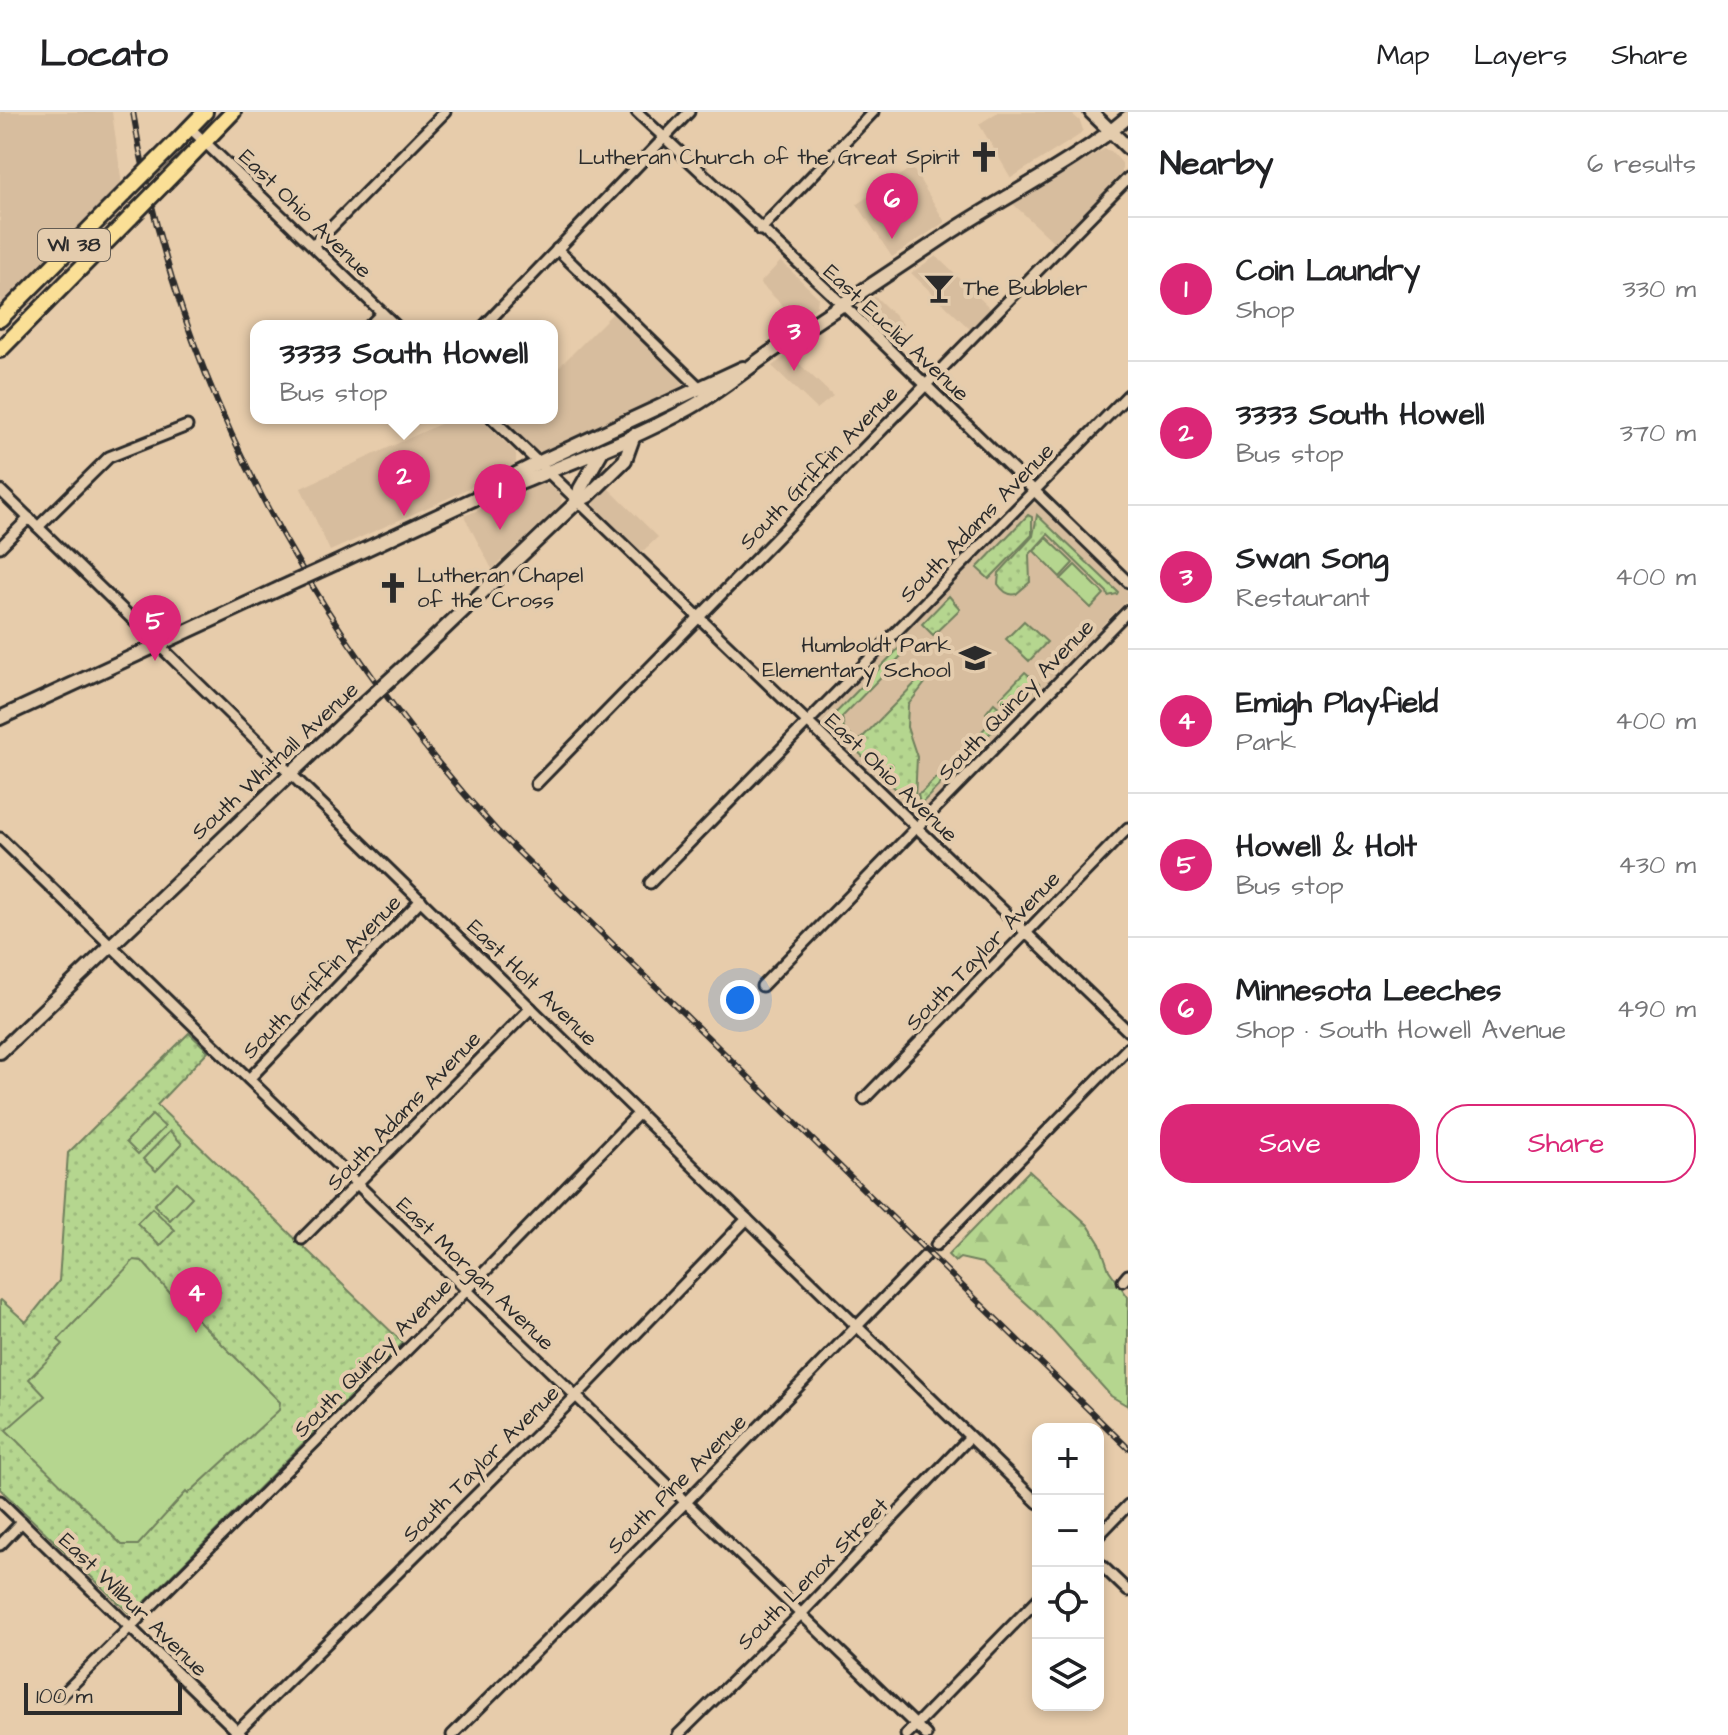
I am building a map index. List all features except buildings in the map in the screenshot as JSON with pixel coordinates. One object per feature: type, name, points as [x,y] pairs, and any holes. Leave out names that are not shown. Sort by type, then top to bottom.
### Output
[{"type":"main road","name":"WI 38","points":[[0,319],[205,112]]},
{"type":"main road","name":"WI 38","points":[[0,350],[233,112]]},
{"type":"main road","points":[[110,208],[128,220]]},
{"type":"main road","points":[[22,297],[38,312]]},
{"type":"street","points":[[313,246],[445,112]]},
{"type":"street","name":"East Euclid Avenue","points":[[637,112],[1128,582]]},
{"type":"street","points":[[490,320],[689,112]]},
{"type":"street","points":[[763,233],[873,112]]},
{"type":"street","points":[[1091,112],[1128,148]]},
{"type":"street","points":[[0,718],[504,485],[518,484],[613,428],[734,381],[841,304],[1128,117]]},
{"type":"street","name":"East Ohio Avenue","points":[[190,128],[390,320]]},
{"type":"street","name":"South Griffin Avenue","points":[[536,784],[1128,178]]},
{"type":"street","points":[[557,249],[705,392]]},
{"type":"street","points":[[375,320],[382,313]]},
{"type":"street","points":[[543,467],[602,450],[634,435],[705,392]]},
{"type":"street","name":"South Adams Avenue","points":[[650,883],[1128,395]]},
{"type":"street","name":"East Ohio Avenue","points":[[498,424],[1128,1031]]},
{"type":"street","points":[[38,527],[102,461],[187,426]]},
{"type":"street","name":"South Whitnall Avenue","points":[[578,501],[580,489],[613,428]]},
{"type":"street","name":"South Whitnall Avenue","points":[[0,1052],[357,710],[625,460],[634,435]]},
{"type":"street","name":"East Holt Avenue","points":[[0,490],[1032,1497]]},
{"type":"street","points":[[0,547],[29,518]]},
{"type":"street","name":"South Quincy Avenue","points":[[762,986],[1128,611]]},
{"type":"street","name":"South Taylor Avenue","points":[[864,1099],[1128,828]]},
{"type":"street","name":"East Morgan Avenue","points":[[1,842],[926,1735]]},
{"type":"street","name":"South Griffin Avenue","points":[[249,1079],[421,900]]},
{"type":"street","name":"South Adams Avenue","points":[[302,1239],[531,1008]]},
{"type":"street","points":[[936,1245],[1128,1048]]},
{"type":"street","name":"South Quincy Avenue","points":[[62,1695],[467,1290],[639,1113]]},
{"type":"street","name":"South Taylor Avenue","points":[[238,1734],[576,1396],[747,1219]]},
{"type":"street","name":"South Pine Avenue","points":[[452,1735],[686,1502],[926,1255]]},
{"type":"street","name":"South Lenox Street","points":[[678,1735],[801,1614],[970,1437]]},
{"type":"street","name":"East Wilbur Avenue","points":[[0,1501],[238,1734]]},
{"type":"street","points":[[1104,1530],[1128,1505]]},
{"type":"street","points":[[0,1545],[22,1522]]},
{"type":"street","points":[[1103,1567],[1128,1591]]},
{"type":"street","points":[[906,1735],[1032,1605]]},
{"type":"shaded area","points":[[0,112],[112,112],[122,185],[0,309]]},
{"type":"shaded area","points":[[998,112],[1070,112],[1080,121],[1083,130],[1011,178],[979,124]]},
{"type":"shaded area","points":[[1104,149],[1111,151],[1122,163],[1122,173],[1055,243],[1013,204]]},
{"type":"shaded area","points":[[912,167],[945,222],[892,257],[857,204]]},
{"type":"shaded area","points":[[936,256],[991,309],[971,330],[911,273]]},
{"type":"shaded area","points":[[781,261],[818,297],[817,307],[797,320],[760,283]]},
{"type":"shaded area","points":[[875,296],[903,324],[888,338],[864,314],[864,305]]},
{"type":"shaded area","points":[[613,313],[681,378],[682,386],[543,452],[535,450],[507,424],[558,424],[558,368]]},
{"type":"shaded area","points":[[789,354],[833,396],[817,409],[772,366]]},
{"type":"shaded area","points":[[440,424],[486,424],[516,454],[516,463],[453,496],[330,551],[301,488]]},
{"type":"shaded area","points":[[543,483],[551,485],[562,496],[561,505],[492,569],[464,516]]},
{"type":"shaded area","points":[[607,487],[658,537],[644,550],[640,551],[595,507],[594,501]]},
{"type":"shaded area","name":"Humboldt Park Elementary School","points":[[1032,503],[1039,505],[1128,592],[1128,599],[921,812],[913,813],[822,727],[820,719]]},
{"type":"green space","points":[[1028,515],[1032,517],[1032,535],[989,579],[977,568]]},
{"type":"green space","points":[[1037,515],[1117,594],[1108,596],[1048,534],[1029,555],[1030,582],[1016,594],[1003,590],[998,584],[999,573],[1033,536]]},
{"type":"green space","points":[[1047,538],[1073,563],[1060,577],[1034,551]]},
{"type":"green space","points":[[1075,565],[1104,594],[1091,608],[1061,579]]},
{"type":"green space","points":[[949,596],[960,609],[933,635],[922,624]]},
{"type":"green space","points":[[1024,621],[1047,642],[1029,661],[1006,639]]},
{"type":"green space","points":[[900,647],[905,652],[842,717],[844,729],[839,734],[827,722]]},
{"type":"green space","points":[[1025,672],[1039,684],[1011,712],[1000,698]]},
{"type":"green space","points":[[923,675],[925,683],[908,705],[907,727],[917,757],[915,800],[911,804],[846,740],[851,735],[858,742]]},
{"type":"green space","points":[[994,703],[1008,715],[920,805],[918,794],[993,720],[986,713]]},
{"type":"green space","points":[[189,1033],[208,1051],[157,1105],[403,1343],[135,1612],[129,1613],[0,1489],[0,1301],[26,1322],[59,1281],[68,1153]]},
{"type":"green space","points":[[152,1115],[165,1127],[138,1154],[126,1142]]},
{"type":"green space","points":[[170,1131],[182,1144],[156,1171],[143,1159]]},
{"type":"green space","points":[[1029,1171],[1088,1225],[1100,1244],[1109,1270],[1128,1297],[1128,1406],[1111,1396],[1036,1312],[982,1263],[960,1258],[955,1262],[948,1255]]},
{"type":"green space","points":[[177,1182],[192,1197],[170,1220],[154,1205]]},
{"type":"green space","points":[[152,1208],[175,1230],[160,1246],[137,1223]]},
{"type":"green space","points":[[134,1260],[142,1261],[189,1315],[191,1313],[280,1402],[279,1410],[188,1494],[186,1492],[138,1545],[122,1545],[6,1430],[45,1396],[29,1379],[63,1344],[58,1340]]},
{"type":"railway","points":[[133,112],[154,213],[183,311],[219,407],[263,499],[313,587],[370,673],[431,754],[498,832],[1128,1448]]},
{"type":"place","name":"Lutheran Church of the Great Spirit","points":[[984,157]]},
{"type":"place","name":"Minnesota Leeches","points":[[892,239]]},
{"type":"place","name":"The Bubbler","points":[[939,288]]},
{"type":"place","name":"Swan Song","points":[[794,371]]},
{"type":"place","name":"3333 South Howell","points":[[404,516]]},
{"type":"place","name":"Coin Laundry","points":[[500,530]]},
{"type":"place","name":"Lutheran Chapel of the Cross","points":[[393,588]]},
{"type":"place","name":"Humboldt Park Elementary School","points":[[975,658]]},
{"type":"place","name":"Howell & Holt","points":[[155,661]]},
{"type":"place","name":"Emigh Playfield","points":[[196,1333]]}]
